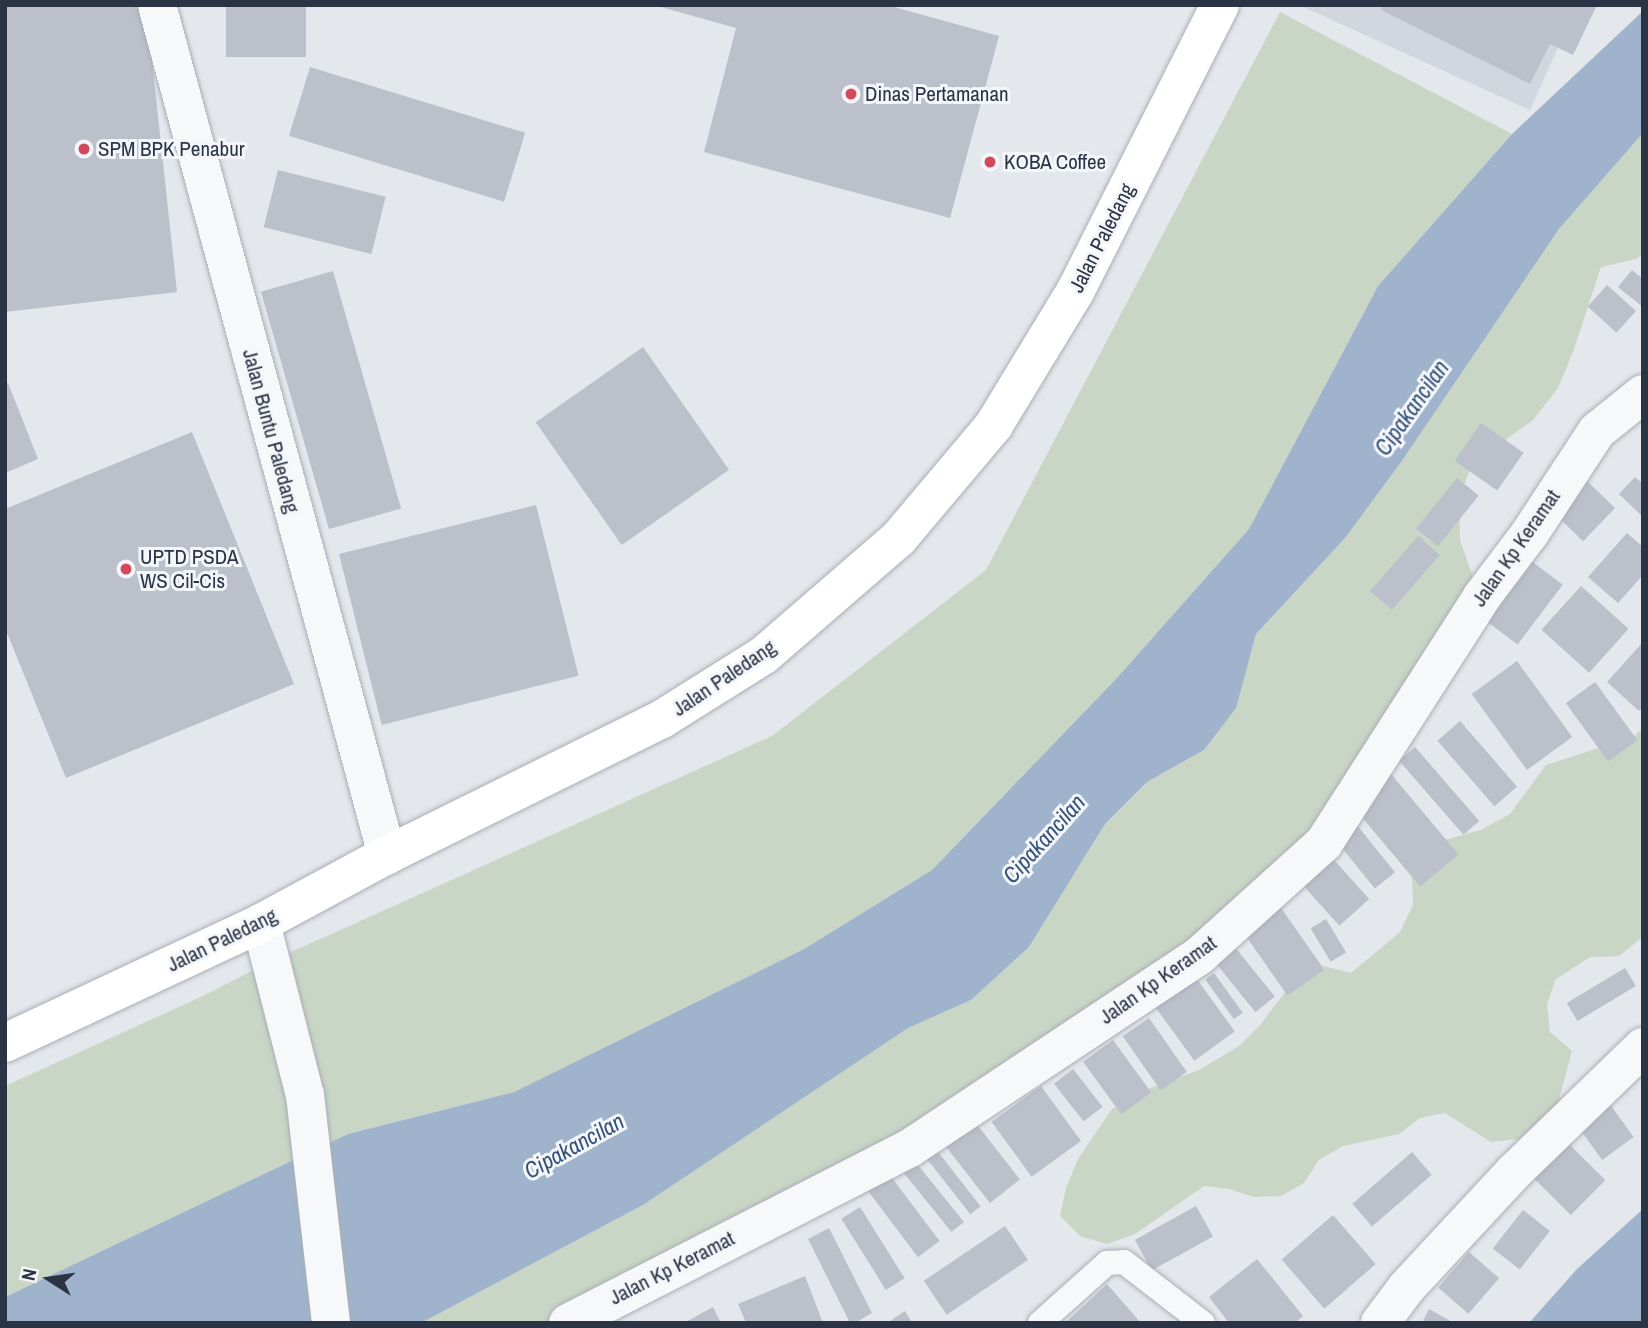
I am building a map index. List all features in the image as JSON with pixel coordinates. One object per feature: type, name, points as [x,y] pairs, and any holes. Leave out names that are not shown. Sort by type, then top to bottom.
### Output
[{"type":"street","name":"Jalan Buntu Paledang","points":[[157,5],[387,855]]},
{"type":"street","name":"Jalan Paledang","points":[[5,1043],[261,923],[387,855],[662,719],[764,655],[899,538],[994,425],[1075,292],[1220,5]]},
{"type":"street","name":"Jalan Kp Keramat","points":[[568,1323],[911,1149],[1200,955],[1324,843],[1481,598],[1530,533],[1597,430],[1643,394]]},
{"type":"street","points":[[261,923],[293,1041],[307,1109],[331,1323]]},
{"type":"street","points":[[1380,1323],[1407,1287],[1452,1239],[1612,1074],[1643,1047]]},
{"type":"lane","points":[[1040,1323],[1107,1263],[1124,1262],[1203,1323]]},
{"type":"shaded area","points":[[1299,5],[1577,5],[1530,110]]},
{"type":"green space","points":[[1280,12],[1512,134],[1378,286],[1249,529],[1116,679],[932,870],[804,949],[514,1092],[348,1134],[5,1297],[5,1086],[203,996],[269,962],[772,736],[986,570]]},
{"type":"green space","points":[[1643,133],[1643,254],[1636,259],[1601,267],[1558,388],[1533,420],[1472,464],[1459,499],[1460,540],[1473,577],[1324,843],[910,1148],[559,1323],[421,1323],[643,1205],[909,1027],[971,1000],[1029,947],[1105,824],[1147,782],[1204,750],[1235,708],[1256,634],[1345,538],[1559,229]]},
{"type":"green space","points":[[1643,728],[1643,937],[1619,956],[1590,957],[1556,979],[1547,1004],[1550,1032],[1572,1051],[1558,1103],[1540,1122],[1519,1139],[1491,1142],[1445,1113],[1420,1118],[1399,1134],[1343,1146],[1319,1160],[1304,1183],[1281,1196],[1254,1197],[1229,1189],[1204,1186],[1135,1234],[1107,1244],[1080,1236],[1060,1216],[1066,1188],[1078,1159],[1112,1109],[1140,1092],[1199,1070],[1239,1046],[1260,1025],[1296,978],[1323,966],[1351,973],[1400,932],[1413,905],[1412,876],[1423,846],[1481,830],[1510,814],[1546,765],[1633,737]]},
{"type":"water","name":"Cipakancilan","points":[[1643,11],[1643,133],[1559,229],[1401,462],[1345,538],[1256,634],[1236,708],[1204,750],[1147,782],[1105,824],[1029,947],[971,1000],[908,1028],[643,1205],[421,1323],[5,1323],[5,1297],[348,1134],[514,1092],[804,949],[932,870],[1116,679],[1249,529],[1378,286],[1512,134]]},
{"type":"water","points":[[1643,1209],[1643,1323],[1529,1323],[1577,1269]]},
{"type":"building","name":"SPM BPK Penabur","points":[[5,5],[146,5],[177,292],[5,312]]},
{"type":"building","points":[[226,5],[306,5],[306,57],[226,57]]},
{"type":"building","name":"Dinas Pertamanan","points":[[654,5],[887,5],[999,36],[950,218],[704,152],[736,28]]},
{"type":"building","points":[[1383,5],[1597,5],[1573,55],[1550,44],[1530,84],[1381,10]]},
{"type":"building","points":[[310,67],[525,133],[504,202],[289,136]]},
{"type":"building","points":[[278,170],[386,197],[371,254],[264,227]]},
{"type":"building","points":[[1632,270],[1643,279],[1643,307],[1618,287]]},
{"type":"building","points":[[333,271],[401,508],[329,529],[261,292]]},
{"type":"building","points":[[1607,285],[1636,311],[1617,333],[1588,307]]},
{"type":"building","points":[[643,347],[729,470],[622,545],[536,422]]},
{"type":"building","points":[[8,383],[38,459],[5,473],[5,384]]},
{"type":"building","points":[[1481,423],[1524,453],[1497,491],[1455,461]]},
{"type":"building","name":"UPTD PSDA WS Cil-Cis","points":[[192,432],[294,684],[66,778],[5,628],[5,509]]},
{"type":"building","points":[[1635,477],[1643,484],[1643,517],[1619,494]]},
{"type":"building","points":[[1457,478],[1479,496],[1438,546],[1416,529]]},
{"type":"building","points":[[1587,481],[1615,508],[1583,541],[1555,514]]},
{"type":"building","points":[[536,505],[579,676],[382,725],[339,554]]},
{"type":"building","points":[[1627,533],[1643,547],[1643,575],[1618,603],[1588,577]]},
{"type":"building","points":[[1418,536],[1440,555],[1392,610],[1370,591]]},
{"type":"building","points":[[1530,560],[1563,585],[1518,645],[1485,620]]},
{"type":"building","points":[[1581,586],[1629,629],[1589,673],[1542,630]]},
{"type":"building","points":[[1643,642],[1643,707],[1639,711],[1607,682]]},
{"type":"building","points":[[1517,661],[1572,737],[1527,770],[1472,694]]},
{"type":"building","points":[[1595,682],[1637,740],[1608,761],[1566,703]]},
{"type":"building","points":[[1460,721],[1517,787],[1494,806],[1437,741]]},
{"type":"building","points":[[1415,747],[1479,821],[1463,835],[1399,761]]},
{"type":"building","points":[[1391,774],[1458,854],[1420,887],[1353,806]]},
{"type":"building","points":[[1356,824],[1395,872],[1375,889],[1336,840]]},
{"type":"building","points":[[1325,850],[1369,899],[1339,926],[1295,877]]},
{"type":"building","points":[[1279,905],[1324,970],[1287,996],[1242,931]]},
{"type":"building","points":[[1326,919],[1346,952],[1331,962],[1311,928]]},
{"type":"building","points":[[1234,946],[1275,997],[1255,1012],[1215,962]]},
{"type":"building","points":[[1625,968],[1636,986],[1578,1021],[1567,1003]]},
{"type":"building","points":[[1214,973],[1243,1013],[1234,1019],[1205,979]]},
{"type":"building","points":[[1196,978],[1235,1031],[1194,1061],[1156,1007]]},
{"type":"building","points":[[1149,1018],[1187,1072],[1161,1090],[1123,1036]]},
{"type":"building","points":[[1113,1040],[1151,1093],[1121,1114],[1083,1062]]},
{"type":"building","points":[[1073,1069],[1103,1107],[1084,1122],[1054,1084]]},
{"type":"building","points":[[1041,1086],[1081,1141],[1032,1177],[992,1122]]},
{"type":"building","points":[[1609,1103],[1634,1137],[1602,1160],[1577,1126]]},
{"type":"building","points":[[975,1122],[1020,1180],[990,1203],[945,1145]]},
{"type":"building","points":[[1565,1140],[1605,1180],[1571,1215],[1530,1175]]},
{"type":"building","points":[[935,1148],[981,1206],[970,1214],[925,1156]]},
{"type":"building","points":[[1412,1152],[1432,1175],[1372,1226],[1352,1204]]},
{"type":"building","points":[[913,1159],[964,1222],[952,1232],[901,1169]]},
{"type":"building","points":[[886,1170],[940,1241],[918,1257],[864,1186]]},
{"type":"building","points":[[1196,1206],[1213,1237],[1152,1271],[1135,1240]]},
{"type":"building","points":[[860,1207],[905,1278],[886,1290],[841,1219]]},
{"type":"building","points":[[1523,1210],[1550,1231],[1520,1270],[1493,1249]]},
{"type":"building","points":[[1333,1215],[1376,1264],[1324,1309],[1282,1260]]},
{"type":"building","points":[[1005,1226],[1028,1260],[947,1315],[924,1281]]},
{"type":"building","points":[[829,1228],[872,1313],[855,1323],[850,1323],[808,1239]]},
{"type":"building","points":[[1469,1252],[1499,1278],[1468,1314],[1438,1287]]},
{"type":"building","points":[[1257,1259],[1303,1316],[1295,1323],[1229,1323],[1209,1297]]},
{"type":"building","points":[[805,1276],[823,1323],[746,1323],[738,1304]]},
{"type":"building","points":[[1107,1284],[1141,1323],[1065,1323]]},
{"type":"building","points":[[713,1307],[721,1323],[684,1323]]},
{"type":"building","points":[[1429,1309],[1454,1323],[1422,1323]]},
{"type":"building","points":[[905,1311],[912,1323],[887,1323]]},
{"type":"place","name":"Dinas Pertamanan","points":[[851,94]]},
{"type":"place","name":"SPM BPK Penabur","points":[[84,149]]},
{"type":"place","name":"KOBA Coffee","points":[[990,162]]},
{"type":"place","name":"UPTD PSDA WS Cil-Cis","points":[[126,569]]}]
